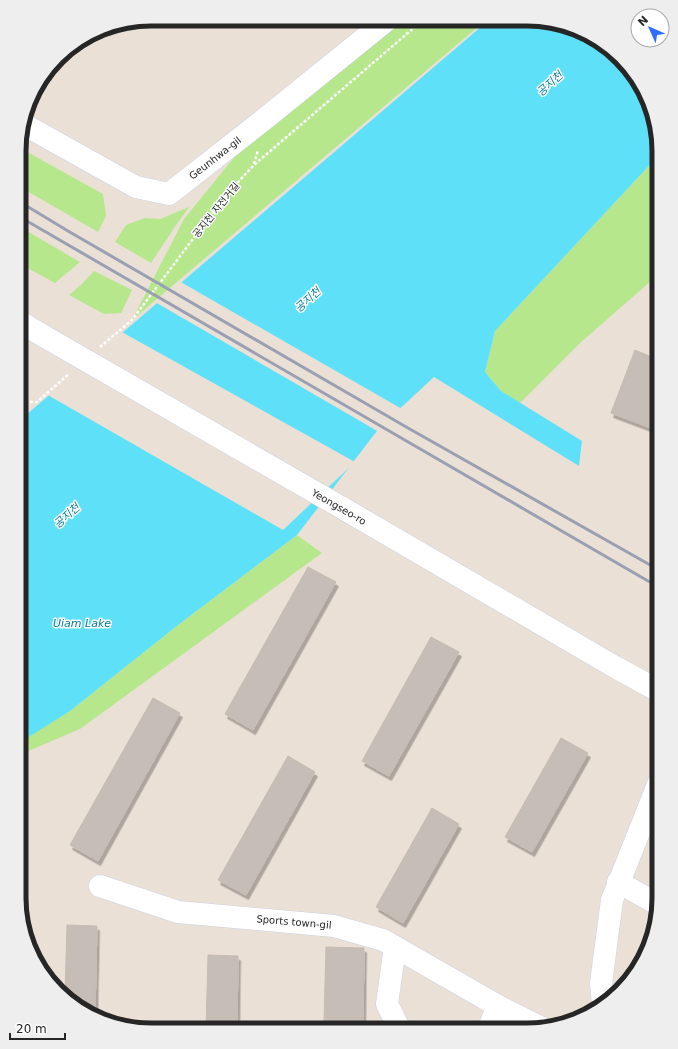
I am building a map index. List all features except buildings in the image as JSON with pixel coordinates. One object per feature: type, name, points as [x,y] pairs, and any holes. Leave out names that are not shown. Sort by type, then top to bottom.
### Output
[{"type":"street","name":"Geunhwa-gil","points":[[28,127],[136,188],[169,194],[268,117],[380,26]]},
{"type":"street","name":"Yeongseo-ro","points":[[26,326],[652,687]]},
{"type":"street","points":[[603,997],[601,983],[612,900],[652,799]]},
{"type":"street","points":[[618,882],[652,901]]},
{"type":"street","name":"Sports town-gil","points":[[100,886],[178,912],[334,926],[383,940],[498,1006],[531,1023]]},
{"type":"street","points":[[395,947],[387,1004],[396,1023]]},
{"type":"street","points":[[491,1023],[498,1006]]},
{"type":"path","name":"공지천 자전거길","points":[[96,350],[132,320],[226,195],[254,165],[416,26]]},
{"type":"path","points":[[26,402],[37,402],[72,371]]},
{"type":"green space","points":[[380,26],[479,26],[132,320],[184,219],[267,117]]},
{"type":"green space","points":[[26,151],[103,194],[106,216],[98,232],[26,190]]},
{"type":"green space","points":[[652,163],[652,280],[580,343],[520,403],[501,391],[485,372],[495,331]]},
{"type":"green space","points":[[189,207],[151,263],[115,242],[126,225],[145,218],[160,219]]},
{"type":"green space","points":[[26,230],[80,262],[55,283],[26,267]]},
{"type":"green space","points":[[94,271],[132,290],[121,313],[104,314],[69,295]]},
{"type":"green space","points":[[297,535],[322,553],[80,729],[26,752],[26,734],[70,711],[178,625]]},
{"type":"water","points":[[482,26],[543,27],[559,30],[575,36],[603,52],[626,75],[635,89],[642,103],[650,127],[652,163],[495,331],[485,372],[501,391],[582,441],[579,466],[434,377],[380,427],[297,535],[178,625],[70,711],[26,739],[26,415]]},
{"type":"pier","points":[[179,281],[402,409],[379,432],[155,302]]},
{"type":"pier","points":[[120,331],[355,462],[283,530],[46,394]]},
{"type":"railway","points":[[26,206],[408,428],[652,566]]},
{"type":"railway","points":[[26,220],[652,583]]},
{"type":"water label","name":"공지천","points":[[550,84]]},
{"type":"water label","name":"공지천","points":[[308,300]]},
{"type":"water label","name":"공지천","points":[[67,516]]},
{"type":"water label","name":"Uiam Lake","points":[[82,623]]}]
